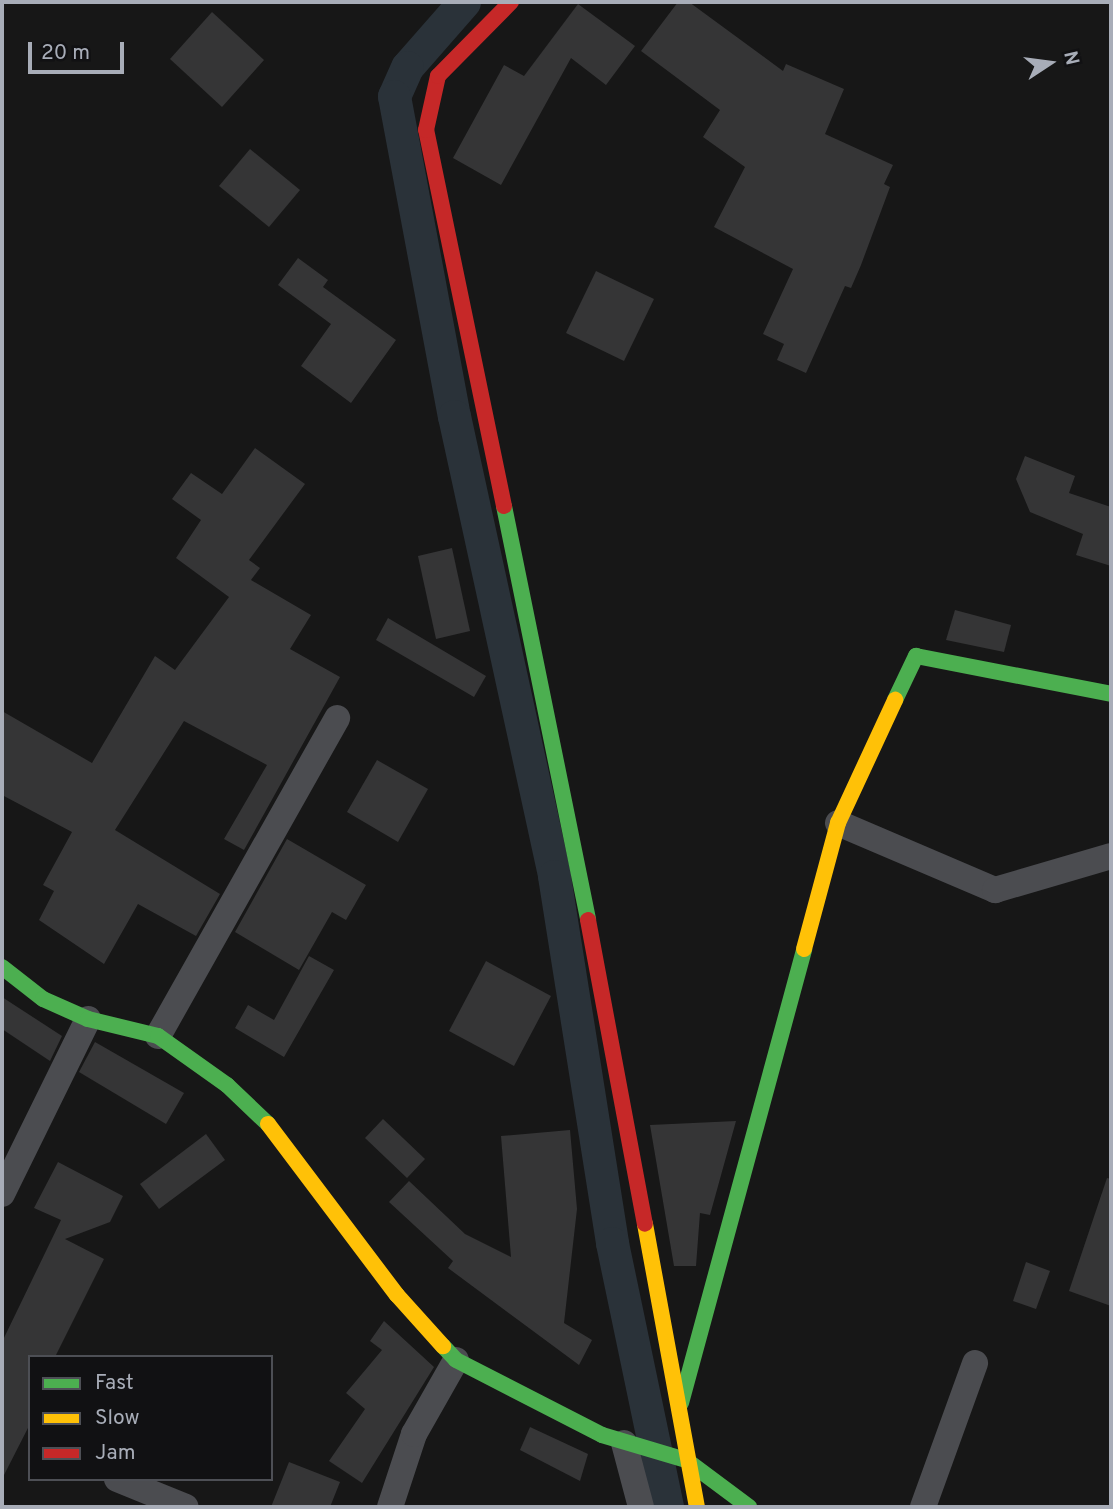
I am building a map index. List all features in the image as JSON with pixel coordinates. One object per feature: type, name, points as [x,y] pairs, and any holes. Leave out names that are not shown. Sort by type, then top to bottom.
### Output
[{"type":"street","points":[[511,2],[438,76],[426,130],[571,826],[678,1414],[679,1458],[696,1507]]},
{"type":"street","points":[[678,1414],[838,823],[916,656],[1111,694]]},
{"type":"street","points":[[158,1036],[337,718]]},
{"type":"street","points":[[838,823],[995,890],[1111,856]]},
{"type":"street","points":[[2,967],[43,999],[89,1019],[158,1036],[227,1085],[272,1128],[397,1295],[456,1360],[632,1447],[679,1458],[749,1507]]},
{"type":"street","points":[[2,1195],[89,1019]]},
{"type":"street","points":[[390,1507],[414,1434],[456,1360]]},
{"type":"street","points":[[923,1507],[975,1363]]},
{"type":"street","points":[[632,1447],[641,1507]]},
{"type":"street","points":[[122,1481],[186,1507]]},
{"type":"building","points":[[678,2],[689,2],[783,71],[786,64],[844,89],[825,134],[893,165],[884,184],[890,187],[861,265],[851,288],[845,286],[806,373],[777,360],[784,344],[763,334],[793,269],[714,227],[745,167],[703,137],[720,110],[641,51]]},
{"type":"building","points":[[578,4],[635,46],[606,85],[571,58],[501,185],[453,158],[504,65],[524,76]]},
{"type":"building","points":[[212,12],[264,60],[222,107],[170,59]]},
{"type":"building","points":[[250,149],[300,190],[269,227],[219,186]]},
{"type":"building","points":[[298,258],[328,280],[323,287],[396,340],[351,403],[301,366],[331,324],[278,285]]},
{"type":"building","points":[[596,271],[654,299],[624,361],[566,333]]},
{"type":"building","points":[[255,448],[305,484],[249,560],[260,568],[251,580],[311,615],[290,649],[340,677],[244,850],[224,839],[267,765],[184,721],[115,830],[220,894],[196,936],[138,904],[104,964],[39,920],[54,891],[43,885],[72,832],[2,795],[2,711],[92,763],[155,656],[175,670],[229,597],[176,558],[201,520],[172,499],[191,473],[222,494]]},
{"type":"building","points":[[1025,456],[1075,476],[1069,493],[1111,507],[1111,566],[1076,555],[1083,534],[1030,512],[1016,479]]},
{"type":"building","points":[[452,548],[470,631],[436,639],[418,556]]},
{"type":"building","points":[[955,610],[1011,625],[1004,652],[946,640]]},
{"type":"building","points":[[388,618],[486,676],[474,697],[376,640]]},
{"type":"building","points":[[377,760],[428,789],[398,842],[347,812]]},
{"type":"building","points":[[287,839],[366,885],[346,920],[332,912],[299,970],[235,932]]},
{"type":"building","points":[[309,956],[334,970],[284,1057],[235,1028],[248,1005],[274,1020]]},
{"type":"building","points":[[486,961],[551,996],[514,1066],[449,1031]]},
{"type":"building","points":[[2,997],[62,1036],[50,1061],[2,1029]]},
{"type":"building","points":[[95,1042],[184,1093],[166,1124],[79,1072]]},
{"type":"building","points":[[383,1119],[425,1159],[407,1178],[365,1138]]},
{"type":"building","points":[[736,1121],[710,1215],[700,1213],[696,1266],[674,1266],[650,1125]]},
{"type":"building","points":[[570,1130],[577,1209],[564,1323],[592,1340],[579,1365],[448,1268],[453,1261],[389,1202],[409,1181],[465,1234],[511,1257],[501,1136]]},
{"type":"building","points":[[206,1134],[225,1160],[159,1209],[140,1184]]},
{"type":"building","points":[[58,1162],[123,1196],[110,1222],[65,1239],[104,1259],[56,1355],[28,1355],[28,1428],[2,1479],[2,1342],[61,1220],[34,1208]]},
{"type":"building","points":[[1107,1178],[1111,1179],[1111,1306],[1069,1291]]},
{"type":"building","points":[[1026,1262],[1050,1271],[1036,1309],[1013,1301]]},
{"type":"building","points":[[384,1321],[434,1367],[362,1483],[329,1461],[365,1409],[346,1393],[382,1350],[370,1341]]},
{"type":"building","points":[[530,1427],[588,1454],[580,1481],[520,1450]]},
{"type":"building","points":[[289,1462],[340,1482],[330,1507],[271,1507]]},
{"type":"waterway","points":[[464,2],[407,67],[394,96],[454,416],[554,876],[612,1243],[667,1507]]},
{"type":"traffic: fast","points":[[504,506],[588,920]]},
{"type":"traffic: fast","points":[[895,700],[916,656],[1111,694]]},
{"type":"traffic: fast","points":[[681,1403],[804,949]]},
{"type":"traffic: fast","points":[[2,967],[43,999],[88,1019],[158,1036],[227,1085],[268,1124]]},
{"type":"traffic: fast","points":[[443,1346],[456,1360],[602,1435],[686,1460],[749,1507]]},
{"type":"traffic: slow","points":[[804,949],[838,823],[895,700]]},
{"type":"traffic: slow","points":[[268,1124],[397,1295],[443,1346]]},
{"type":"traffic: slow","points":[[645,1224],[697,1507]]},
{"type":"traffic: jam","points":[[504,506],[426,130],[438,76],[511,2]]},
{"type":"traffic: jam","points":[[588,920],[645,1224]]}]
